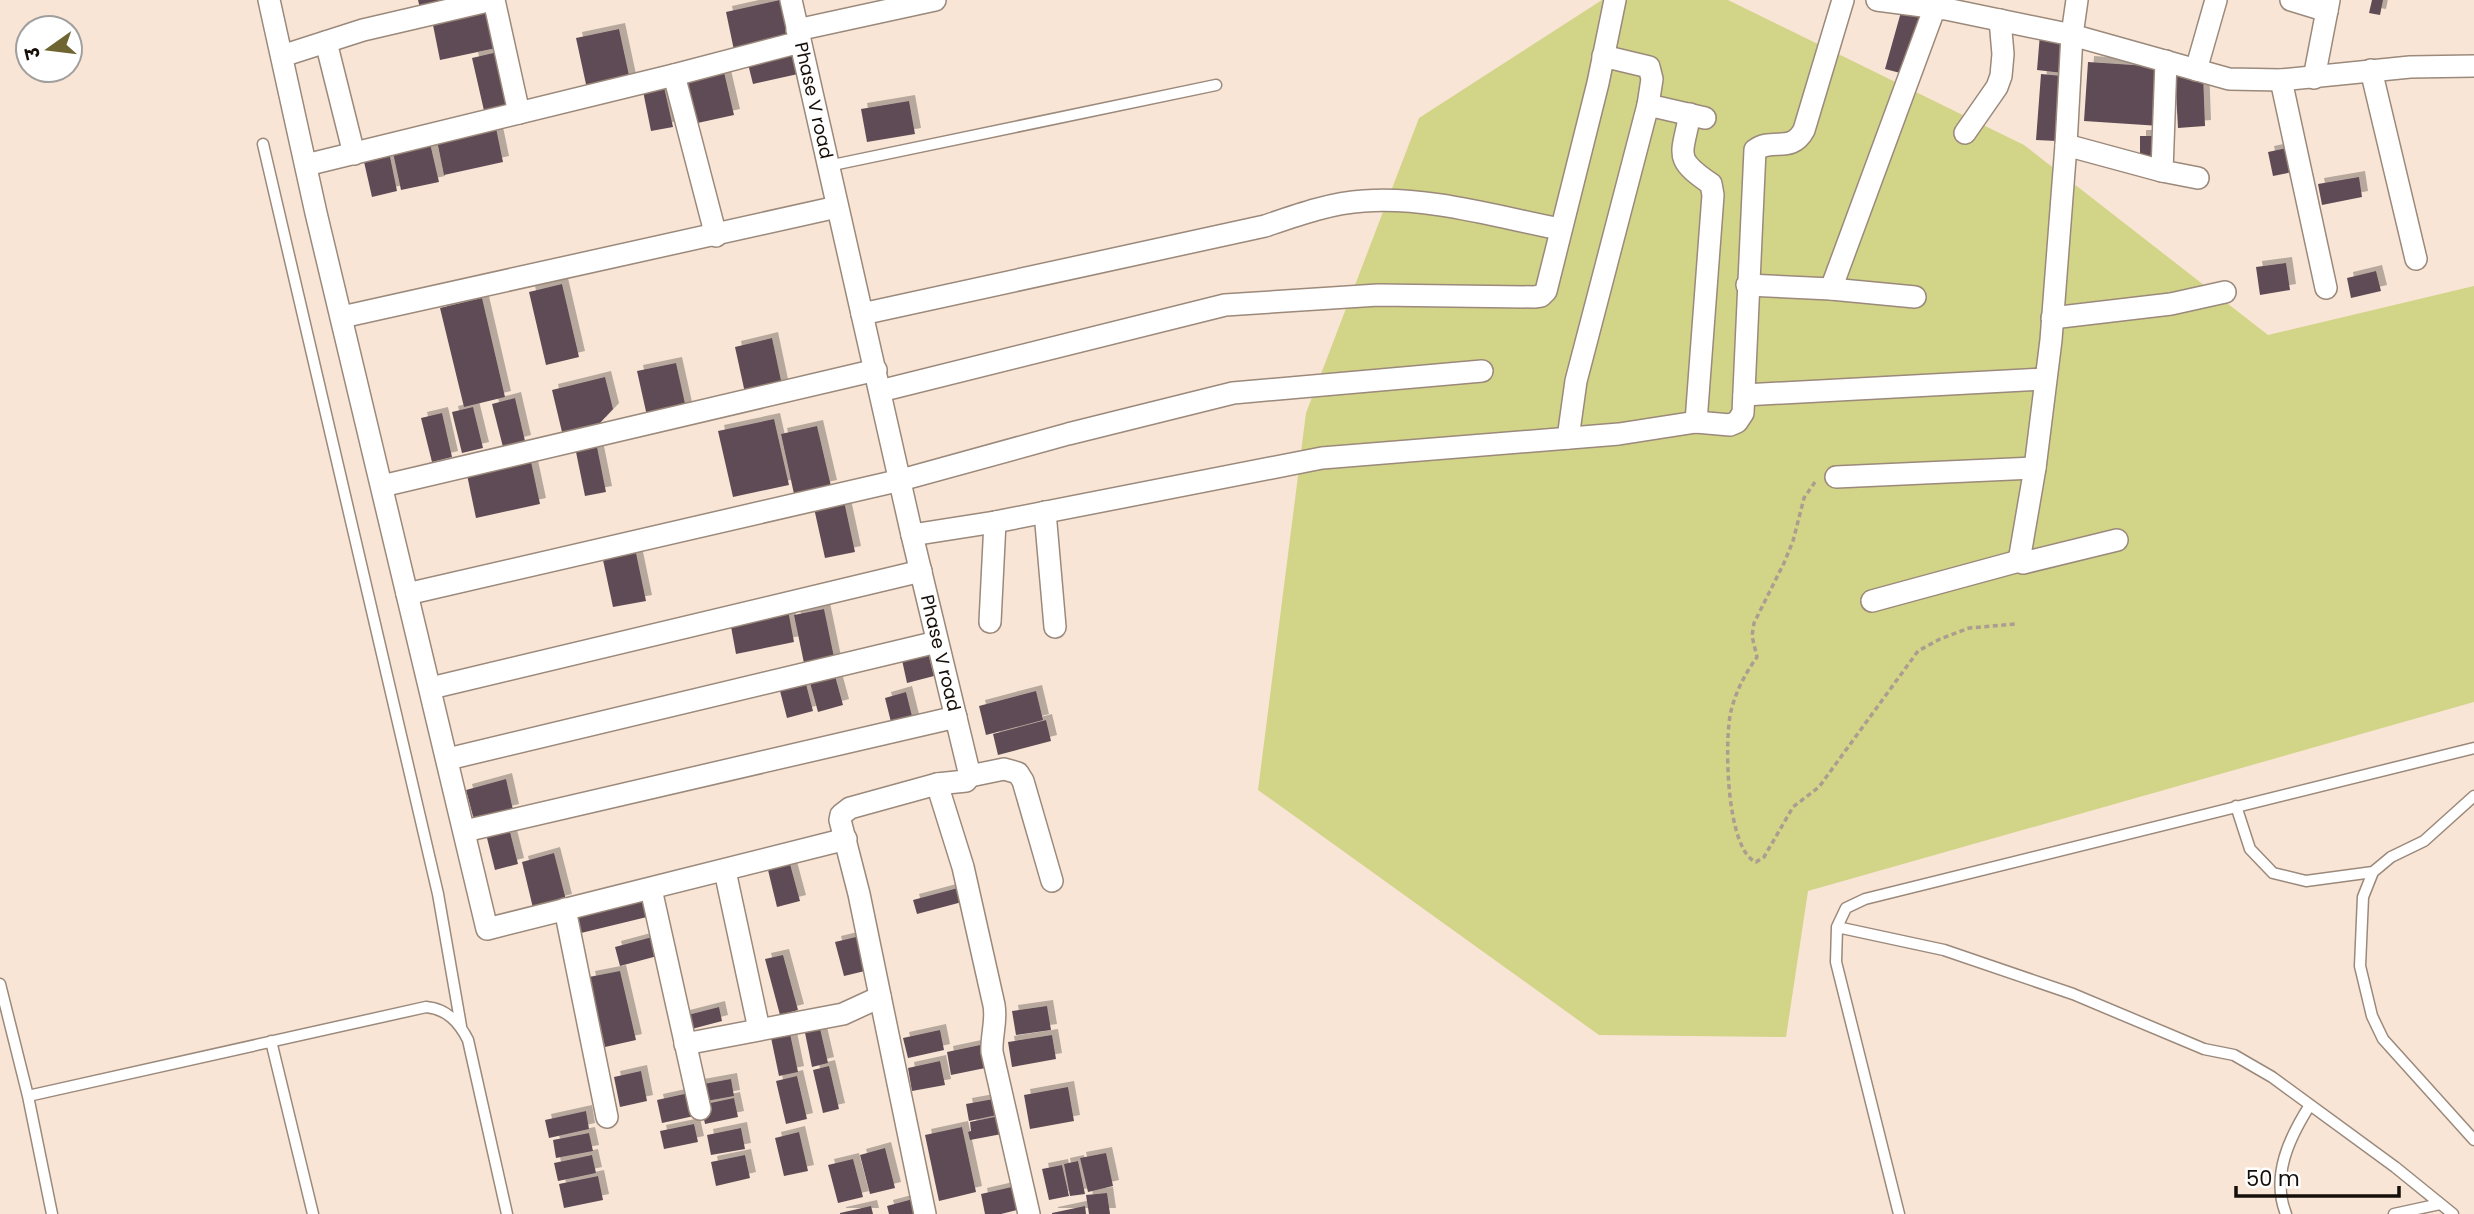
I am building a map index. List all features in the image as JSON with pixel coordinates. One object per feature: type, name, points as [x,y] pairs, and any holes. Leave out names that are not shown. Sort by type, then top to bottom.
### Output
[{"type":"street","points":[[270,0],[306,165],[466,831],[487,929],[846,839]]},
{"type":"street","points":[[282,56],[363,30],[493,0],[519,113]]},
{"type":"street","name":"Phase V road","points":[[790,0],[970,776]]},
{"type":"street","points":[[306,165],[674,75],[798,36],[935,0]]},
{"type":"street","points":[[382,486],[1225,305],[1378,295],[1538,297],[1546,291],[1615,0]]},
{"type":"street","points":[[912,535],[995,522],[1322,458],[1619,434],[1696,422],[1730,425],[1737,422],[1744,413],[1747,285],[1755,150],[1761,146],[1788,144],[1799,139],[1843,0]]},
{"type":"street","points":[[1877,0],[1943,5],[2072,35],[2229,79],[2281,80],[2371,70],[2474,66]]},
{"type":"street","points":[[2019,561],[2035,468],[2052,318],[2072,35],[2077,0]]},
{"type":"street","points":[[2196,70],[2216,0]]},
{"type":"street","points":[[2291,0],[2328,6],[2314,78]]},
{"type":"street","points":[[1830,289],[1943,5]]},
{"type":"street","points":[[1965,133],[1997,87],[2001,76],[2003,54],[2000,20]]},
{"type":"street","points":[[326,43],[354,154]]},
{"type":"street","points":[[1568,438],[1576,381],[1648,105],[1652,79],[1648,67],[1603,56]]},
{"type":"street","points":[[2162,171],[2166,61]]},
{"type":"street","points":[[2371,70],[2416,259]]},
{"type":"street","points":[[674,75],[716,236]]},
{"type":"street","points":[[2281,80],[2326,288]]},
{"type":"street","points":[[1648,105],[1698,116],[1684,158],[1689,169],[1712,184],[1696,422]]},
{"type":"street","points":[[2066,145],[2198,178]]},
{"type":"street","points":[[862,314],[1265,226],[1323,207],[1365,201],[1426,204],[1560,229]]},
{"type":"street","points":[[342,317],[837,207]]},
{"type":"street","points":[[1747,285],[1915,297]]},
{"type":"street","points":[[2052,318],[2149,307],[2225,292]]},
{"type":"street","points":[[407,594],[901,481],[1068,434],[1233,393],[1482,371]]},
{"type":"street","points":[[1744,394],[2044,379]]},
{"type":"street","points":[[1836,477],[2035,468]]},
{"type":"street","points":[[1045,512],[1055,627]]},
{"type":"street","points":[[990,622],[995,522]]},
{"type":"street","points":[[1872,601],[2019,561],[2023,563],[2118,540]]},
{"type":"street","points":[[430,688],[921,571]]},
{"type":"street","points":[[448,759],[937,642]]},
{"type":"street","points":[[466,831],[956,717]]},
{"type":"street","points":[[925,1214],[841,815],[850,808],[937,784],[966,782],[970,776],[1004,769],[1018,773],[1023,781],[1052,881]]},
{"type":"street","points":[[937,784],[963,867],[994,1005],[992,1052],[1029,1214]]},
{"type":"street","points":[[725,871],[760,1029]]},
{"type":"street","points":[[651,889],[699,1108]]},
{"type":"street","points":[[565,909],[607,1117]]},
{"type":"street","points":[[685,1044],[844,1014],[880,997]]},
{"type":"lane","points":[[828,166],[1216,85]]},
{"type":"lane","points":[[263,144],[438,894],[461,1026],[468,1040],[507,1214]]},
{"type":"lane","points":[[1899,1214],[1836,962],[1837,927],[1846,908],[1865,900],[2474,748]]},
{"type":"lane","points":[[2474,796],[2424,841],[2391,857],[2373,872],[2363,897],[2360,966],[2372,1016],[2383,1040],[2474,1140]]},
{"type":"lane","points":[[2236,806],[2250,849],[2273,873],[2306,881],[2373,872]]},
{"type":"lane","points":[[1837,927],[1944,950],[2073,994],[2187,1042],[2234,1055],[2272,1077],[2453,1214]]},
{"type":"lane","points":[[0,984],[28,1096],[51,1214]]},
{"type":"lane","points":[[28,1096],[426,1007],[438,1008],[461,1026]]},
{"type":"lane","points":[[271,1041],[313,1214]]},
{"type":"lane","points":[[2286,1214],[2281,1201],[2279,1181],[2291,1140],[2310,1105]]},
{"type":"lane","points":[[2394,1214],[2440,1204]]},
{"type":"path","points":[[1836,477],[1815,481],[1804,498],[1793,541],[1754,623],[1752,636],[1757,657],[1742,679],[1731,713],[1727,772],[1741,848],[1749,860],[1756,862],[1764,857],[1793,807],[1819,787],[1918,651],[1969,628],[2016,624]]},
{"type":"green space","points":[[1602,0],[1728,0],[2024,145],[2268,335],[2474,286],[2474,702],[1808,891],[1786,1037],[1599,1035],[1258,790],[1306,413],[1419,118]]},
{"type":"building","points":[[418,0],[451,0],[421,13]]},
{"type":"building","points":[[780,0],[789,43],[735,55],[726,12]]},
{"type":"building","points":[[2372,0],[2383,0],[2380,15],[2369,13]]},
{"type":"building","points":[[493,7],[501,47],[440,60],[432,20]]},
{"type":"building","points":[[1901,12],[1923,18],[1908,75],[1885,69]]},
{"type":"building","points":[[619,29],[630,80],[587,89],[576,38]]},
{"type":"building","points":[[2040,34],[2066,36],[2063,73],[2037,70]]},
{"type":"building","points":[[792,50],[798,74],[753,84],[747,60]]},
{"type":"building","points":[[502,51],[515,109],[485,115],[472,58]]},
{"type":"building","points":[[2088,62],[2163,67],[2160,126],[2084,121]]},
{"type":"building","points":[[724,72],[734,115],[693,124],[683,81]]},
{"type":"building","points":[[2203,73],[2205,126],[2178,128],[2175,75]]},
{"type":"building","points":[[2041,74],[2062,76],[2057,141],[2036,140]]},
{"type":"building","points":[[664,87],[673,127],[651,131],[643,91]]},
{"type":"building","points":[[909,101],[915,134],[867,142],[861,109]]},
{"type":"building","points":[[496,128],[503,162],[444,175],[437,141]]},
{"type":"building","points":[[2140,136],[2158,136],[2158,160],[2140,160]]},
{"type":"building","points":[[429,139],[439,182],[401,190],[392,148]]},
{"type":"building","points":[[388,147],[397,191],[372,197],[362,153]]},
{"type":"building","points":[[2292,147],[2297,171],[2273,176],[2268,152]]},
{"type":"building","points":[[2359,177],[2362,197],[2322,205],[2318,184]]},
{"type":"building","points":[[2286,263],[2290,290],[2260,295],[2256,267]]},
{"type":"building","points":[[2376,271],[2381,291],[2351,298],[2347,278]]},
{"type":"building","points":[[562,284],[579,357],[546,365],[529,292]]},
{"type":"building","points":[[482,298],[505,397],[464,407],[440,308]]},
{"type":"building","points":[[772,338],[782,385],[745,393],[735,347]]},
{"type":"building","points":[[676,363],[686,408],[647,416],[637,371]]},
{"type":"building","points":[[605,377],[613,409],[600,423],[562,432],[552,390]]},
{"type":"building","points":[[515,398],[525,441],[503,447],[492,404]]},
{"type":"building","points":[[473,407],[483,448],[462,453],[452,412]]},
{"type":"building","points":[[442,413],[452,457],[432,462],[421,418]]},
{"type":"building","points":[[774,419],[789,485],[733,497],[718,431]]},
{"type":"building","points":[[817,426],[831,486],[794,494],[781,434]]},
{"type":"building","points":[[597,447],[606,492],[585,496],[576,452]]},
{"type":"building","points":[[530,457],[540,504],[476,518],[466,470]]},
{"type":"building","points":[[844,501],[855,552],[825,558],[814,508]]},
{"type":"building","points":[[636,553],[646,601],[613,607],[603,560]]},
{"type":"building","points":[[824,609],[835,662],[805,668],[794,615]]},
{"type":"building","points":[[788,610],[794,642],[736,654],[730,621]]},
{"type":"building","points":[[928,653],[934,676],[907,683],[902,660]]},
{"type":"building","points":[[834,672],[843,705],[818,712],[809,679]]},
{"type":"building","points":[[806,684],[813,711],[787,718],[780,691]]},
{"type":"building","points":[[1036,691],[1043,720],[986,735],[979,706]]},
{"type":"building","points":[[906,692],[914,724],[893,730],[885,698]]},
{"type":"building","points":[[1046,720],[1051,741],[998,755],[993,734]]},
{"type":"building","points":[[506,779],[513,810],[474,820],[466,790]]},
{"type":"building","points":[[508,824],[518,864],[495,870],[485,830]]},
{"type":"building","points":[[554,853],[566,900],[533,908],[522,862]]},
{"type":"building","points":[[790,864],[800,901],[777,907],[768,870]]},
{"type":"building","points":[[958,888],[962,902],[917,914],[913,900]]},
{"type":"building","points":[[645,892],[651,916],[581,933],[575,908]]},
{"type":"building","points":[[656,936],[661,955],[620,966],[615,947]]},
{"type":"building","points":[[860,936],[869,970],[844,976],[835,942]]},
{"type":"building","points":[[783,955],[798,1010],[780,1015],[765,959]]},
{"type":"building","points":[[620,971],[636,1040],[605,1047],[589,977]]},
{"type":"building","points":[[1047,1006],[1051,1030],[1016,1035],[1012,1011]]},
{"type":"building","points":[[719,1007],[722,1021],[688,1030],[684,1016]]},
{"type":"building","points":[[818,1020],[828,1063],[812,1067],[803,1023]]},
{"type":"building","points":[[788,1024],[798,1072],[779,1076],[769,1028]]},
{"type":"building","points":[[940,1030],[944,1050],[908,1058],[903,1038]]},
{"type":"building","points":[[1052,1035],[1056,1059],[1012,1067],[1008,1042]]},
{"type":"building","points":[[985,1044],[990,1067],[951,1075],[947,1052]]},
{"type":"building","points":[[940,1061],[945,1085],[912,1091],[908,1068]]},
{"type":"building","points":[[829,1066],[839,1109],[823,1113],[813,1070]]},
{"type":"building","points":[[641,1071],[647,1101],[620,1107],[614,1077]]},
{"type":"building","points":[[797,1076],[807,1119],[786,1124],[776,1081]]},
{"type":"building","points":[[731,1079],[734,1096],[701,1102],[698,1085]]},
{"type":"building","points":[[1068,1087],[1074,1121],[1030,1129],[1024,1095]]},
{"type":"building","points":[[689,1093],[694,1116],[662,1123],[657,1100]]},
{"type":"building","points":[[734,1098],[738,1117],[705,1124],[701,1105]]},
{"type":"building","points":[[999,1098],[1002,1114],[969,1121],[966,1104]]},
{"type":"building","points":[[586,1111],[589,1129],[549,1138],[545,1120]]},
{"type":"building","points":[[1004,1115],[1007,1133],[970,1140],[970,1122]]},
{"type":"building","points":[[694,1124],[698,1142],[664,1149],[660,1131]]},
{"type":"building","points":[[962,1127],[976,1192],[939,1201],[925,1135]]},
{"type":"building","points":[[741,1128],[745,1149],[711,1155],[707,1135]]},
{"type":"building","points":[[799,1132],[808,1171],[784,1176],[775,1138]]},
{"type":"building","points":[[589,1133],[593,1151],[556,1158],[553,1140]]},
{"type":"building","points":[[885,1148],[895,1188],[870,1194],[860,1155]]},
{"type":"building","points":[[1106,1153],[1113,1186],[1088,1192],[1080,1158]]},
{"type":"building","points":[[592,1155],[596,1173],[558,1181],[554,1163]]},
{"type":"building","points":[[745,1155],[750,1178],[716,1186],[711,1162]]},
{"type":"building","points":[[853,1159],[863,1197],[838,1203],[828,1165]]},
{"type":"building","points":[[1078,1161],[1085,1194],[1070,1196],[1064,1164]]},
{"type":"building","points":[[1062,1165],[1069,1196],[1049,1200],[1042,1169]]},
{"type":"building","points":[[598,1176],[603,1200],[564,1208],[559,1184]]},
{"type":"building","points":[[1016,1186],[1021,1209],[1001,1214],[985,1214],[981,1194]]},
{"type":"building","points":[[1107,1193],[1110,1214],[1089,1214],[1086,1195]]},
{"type":"building","points":[[913,1199],[917,1214],[889,1214],[887,1206]]},
{"type":"building","points":[[871,1206],[873,1214],[840,1214],[840,1213]]},
{"type":"building","points":[[1085,1206],[1086,1214],[1052,1214],[1052,1213]]}]
